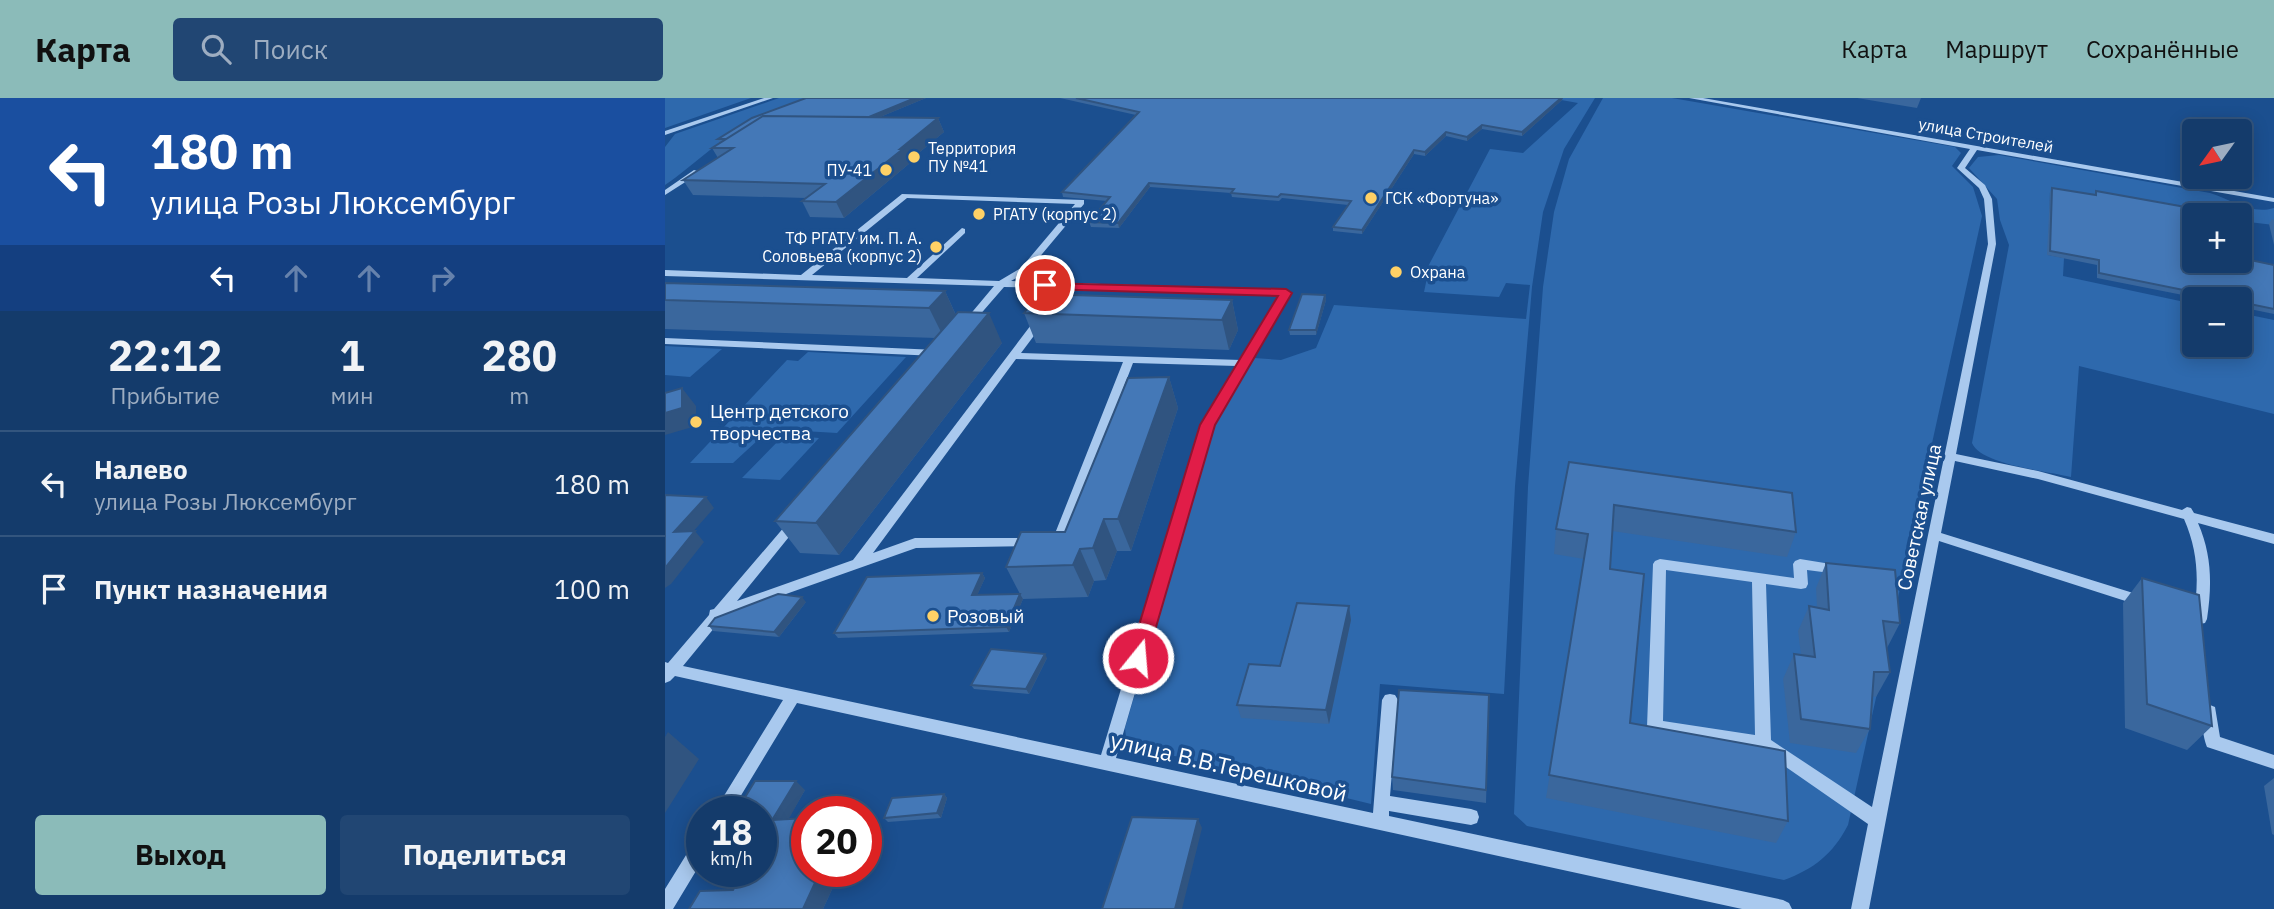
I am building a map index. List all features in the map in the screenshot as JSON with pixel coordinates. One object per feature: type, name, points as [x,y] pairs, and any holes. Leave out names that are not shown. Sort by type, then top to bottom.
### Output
[{"type":"street","points":[[665,133],[770,98]]},
{"type":"street","name":"улица Строителей","points":[[1692,98],[2274,200]]},
{"type":"street","name":"Советская улица","points":[[1860,909],[1952,457],[1992,244],[1988,199],[1982,187],[1961,168],[1975,147]]},
{"type":"street","points":[[665,193],[699,170]]},
{"type":"street","points":[[804,277],[905,196],[1081,202],[1024,270],[1002,284],[933,363]]},
{"type":"street","points":[[910,280],[962,231]]},
{"type":"street","points":[[665,273],[1286,293],[1207,425],[1107,762]]},
{"type":"street","points":[[858,564],[1066,286]]},
{"type":"street","points":[[665,341],[950,343]]},
{"type":"street","points":[[1014,356],[1246,363]]},
{"type":"street","points":[[715,614],[915,543],[1045,542],[1061,534],[1129,360]]},
{"type":"street","points":[[1952,457],[2187,512],[2274,539]]},
{"type":"street","points":[[667,671],[806,510]]},
{"type":"street","points":[[2187,512],[2204,555],[2206,589],[2197,622]]},
{"type":"street","points":[[1934,535],[2157,606]]},
{"type":"street","points":[[1852,571],[1800,564],[1801,584],[1660,565],[1655,727],[1763,743],[1878,821]]},
{"type":"street","points":[[1759,579],[1763,743]]},
{"type":"street","name":"улица В.В.Терешковой","points":[[667,671],[794,695],[1783,909]]},
{"type":"street","points":[[732,796],[794,695]]},
{"type":"street","points":[[1380,823],[1390,700]]},
{"type":"street","points":[[2209,701],[2213,742],[2274,762]]},
{"type":"street","points":[[1382,802],[1471,817]]},
{"type":"street","points":[[665,905],[686,871]]},
{"type":"shaded area","points":[[665,98],[751,98],[665,128]]},
{"type":"shaded area","points":[[779,98],[819,98],[741,128],[665,185],[665,147],[675,134]]},
{"type":"shaded area","points":[[1550,98],[1595,98],[1564,149],[1543,212],[1532,287],[1515,486],[1504,694],[1380,684],[1371,804],[1138,747],[1126,737],[1125,728],[1213,426],[1254,358],[1281,360],[1316,348],[1334,305],[1526,319],[1530,285],[1506,283],[1499,297],[1424,292],[1427,278],[1422,278],[1490,149],[1523,153],[1578,103]]},
{"type":"shaded area","points":[[1603,98],[1672,98],[1955,147],[1961,153],[1952,166],[1973,187],[1982,216],[1848,825],[1822,859],[1805,871],[1784,880],[1527,826],[1514,814],[1528,487],[1543,287],[1554,212],[1569,159]]},
{"type":"shaded area","points":[[1999,155],[2210,193],[2235,203],[2182,203],[2182,212],[2050,192],[2048,255],[2064,258],[2063,276],[2182,301],[2182,357],[2252,357],[2252,315],[2274,320],[2274,414],[2079,366],[2071,477],[2001,462],[1978,451],[1972,443],[2009,245],[2000,220],[1997,199],[1969,168],[1978,157]]},
{"type":"shaded area","points":[[2274,208],[2274,225],[2252,222],[2252,209]]},
{"type":"shaded area","points":[[665,346],[722,349],[690,377],[665,375]]},
{"type":"shaded area","points":[[808,352],[906,357],[837,433],[770,429],[733,463],[690,463],[787,360],[798,361]]},
{"type":"shaded area","points":[[784,435],[819,438],[780,480],[742,478]]},
{"type":"building","points":[[806,98],[915,98],[869,117],[763,116],[726,139],[718,139],[752,118]]},
{"type":"building","points":[[1076,98],[1561,98],[1522,132],[1482,125],[1467,137],[1446,132],[1425,152],[1414,150],[1362,230],[1333,227],[1351,201],[1281,194],[1278,197],[1231,193],[1234,189],[1149,183],[1118,223],[1089,222],[1110,197],[1062,192],[1139,112]]},
{"type":"building","points":[[763,116],[938,118],[836,202],[802,201],[825,184],[683,180],[733,148],[712,148]]},
{"type":"building","points":[[2052,188],[2096,195],[2096,191],[2182,206],[2182,273],[2252,273],[2252,260],[2274,265],[2274,309],[2252,304],[2252,287],[2182,287],[2182,290],[2099,273],[2099,260],[2050,251]]},
{"type":"building","points":[[665,283],[945,291],[929,308],[665,300]]},
{"type":"building","points":[[1039,294],[1232,300],[1222,320],[1024,313]]},
{"type":"building","points":[[1302,294],[1325,295],[1316,330],[1289,330]]},
{"type":"building","points":[[958,312],[989,313],[816,523],[775,521]]},
{"type":"building","points":[[1169,377],[1118,519],[1104,519],[1093,548],[1080,549],[1073,565],[1006,567],[1021,532],[1065,532],[1128,378]]},
{"type":"building","points":[[682,388],[682,408],[665,413],[665,393]]},
{"type":"building","points":[[1569,462],[1792,493],[1796,532],[1614,505],[1610,569],[1644,574],[1630,723],[1785,751],[1788,821],[1549,775],[1588,534],[1556,529]]},
{"type":"building","points":[[665,495],[706,497],[674,532],[695,531],[665,568]]},
{"type":"building","points":[[1826,563],[1895,570],[1900,623],[1883,621],[1890,672],[1874,672],[1870,729],[1801,719],[1794,654],[1815,657],[1809,606],[1829,610]]},
{"type":"building","name":"Розовый","points":[[982,573],[972,595],[1020,594],[1006,627],[834,633],[867,577]]},
{"type":"building","points":[[2142,578],[2199,595],[2212,726],[2147,704]]},
{"type":"building","points":[[778,594],[802,597],[774,632],[709,626],[715,618]]},
{"type":"building","points":[[1297,603],[1349,606],[1326,710],[1237,705],[1249,664],[1280,666]]},
{"type":"building","points":[[991,649],[1045,654],[1026,689],[971,685]]},
{"type":"building","points":[[1399,690],[1489,695],[1486,790],[1392,777]]},
{"type":"building","points":[[755,781],[796,781],[777,812],[777,796],[746,796]]},
{"type":"building","points":[[944,794],[937,813],[884,818],[892,798]]},
{"type":"building","points":[[1132,817],[1198,819],[1175,909],[1102,909]]},
{"type":"building","points":[[791,819],[791,887],[813,887],[803,909],[689,909],[700,891],[733,890],[735,887],[777,887],[777,820]]},
{"type":"place","name":"Территория ПУ №41","points":[[914,157]]},
{"type":"place","name":"ПУ-41","points":[[886,170]]},
{"type":"place","name":"ГСК «Фортуна»","points":[[1371,198]]},
{"type":"place","name":"РГАТУ (корпус 2)","points":[[979,214]]},
{"type":"place","name":"ТФ РГАТУ им. П. А. Соловьева (корпус 2)","points":[[936,247]]},
{"type":"place","name":"Охрана","points":[[1396,272]]},
{"type":"place","name":"Центр детского творчества","points":[[696,422]]},
{"type":"place","name":"Розовый","points":[[933,616]]},
{"type":"route","points":[[1045,285],[1286,293],[1207,425],[1138,658]]}]
